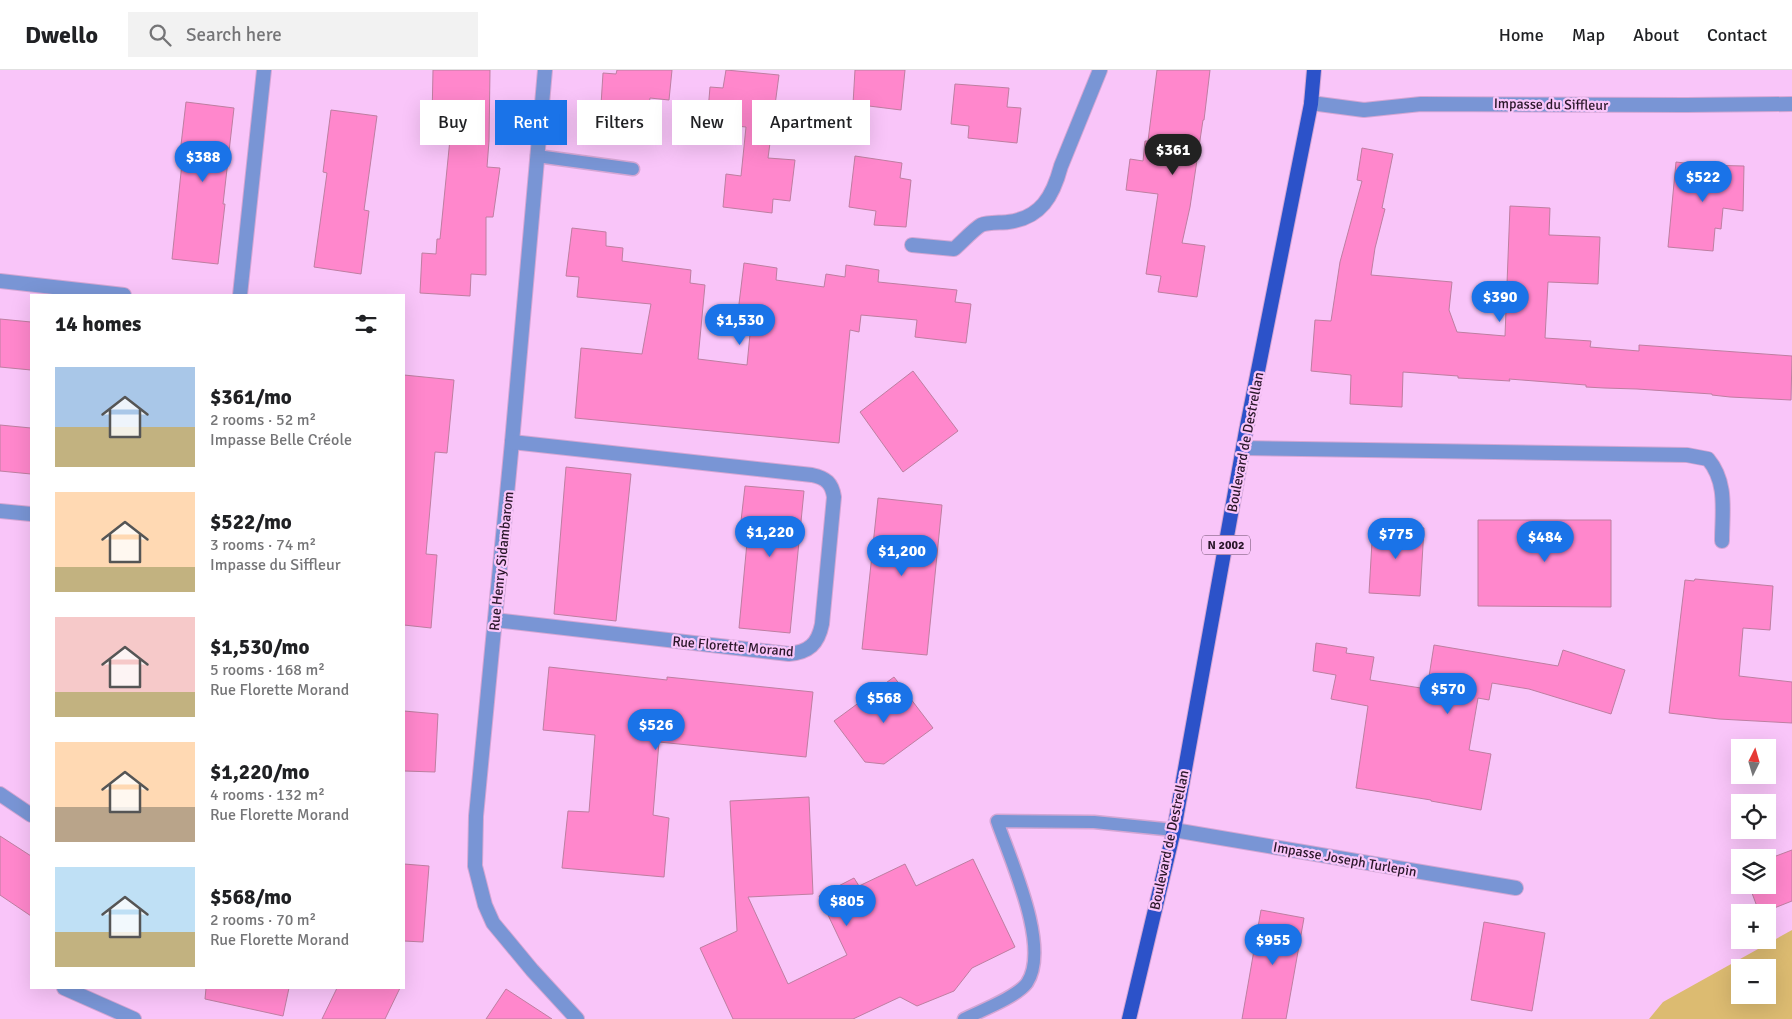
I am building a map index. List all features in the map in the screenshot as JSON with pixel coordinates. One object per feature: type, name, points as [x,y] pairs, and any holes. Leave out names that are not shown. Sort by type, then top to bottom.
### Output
[{"type":"main road","name":"Boulevard de Destrellan","points":[[1129,1019],[1174,830],[1244,448],[1311,103],[1314,70]]},
{"type":"street","points":[[240,294],[264,70]]},
{"type":"street","name":"Rue Henry Sidambarom","points":[[545,70],[475,842],[477,873],[485,905],[492,923],[577,1019]]},
{"type":"street","points":[[912,245],[954,249],[982,225],[1023,220],[1040,209],[1048,199],[1057,180],[1100,70]]},
{"type":"street","name":"Impasse du Siffleur","points":[[1311,103],[1364,110],[1421,104],[1792,104]]},
{"type":"street","points":[[0,281],[115,294]]},
{"type":"street","name":"Rue Florette Morand","points":[[495,620],[789,654],[806,650],[818,638],[821,632],[823,614],[834,497],[833,490],[826,480],[812,475],[512,442]]},
{"type":"street","points":[[1244,448],[1687,455],[1701,457],[1708,459],[1717,470],[1723,494],[1722,541]]},
{"type":"street","points":[[0,511],[30,514]]},
{"type":"street","points":[[0,794],[30,814]]},
{"type":"street","name":"Impasse Joseph Turlepin","points":[[1174,830],[1516,888]]},
{"type":"street","points":[[66,989],[134,1019]]},
{"type":"lane","points":[[537,156],[633,169]]},
{"type":"lane","points":[[964,1019],[1004,1000],[1026,984],[1034,967],[1035,944],[1031,921],[997,821],[1094,822],[1174,830]]},
{"type":"shaded area","points":[[1792,930],[1792,1019],[1649,1019],[1663,1002],[1731,964],[1731,1004],[1776,1004],[1776,959],[1740,959],[1758,949],[1776,949],[1776,939]]},
{"type":"building","points":[[433,70],[490,70],[487,167],[500,168],[493,217],[486,217],[486,275],[471,274],[470,296],[420,293],[422,253],[436,254],[437,239],[440,239],[449,145],[485,145],[485,100],[432,100]]},
{"type":"building","points":[[617,70],[672,70],[669,100],[650,98],[650,100],[601,100],[603,73],[616,74]]},
{"type":"building","points":[[726,70],[779,75],[776,100],[752,100],[752,145],[770,145],[768,158],[795,160],[790,201],[773,199],[772,213],[723,207],[726,174],[741,176],[746,127],[742,127],[742,100],[709,100],[710,87],[723,88]]},
{"type":"building","points":[[855,70],[905,70],[901,110],[870,106],[870,100],[853,100]]},
{"type":"building","points":[[1157,70],[1210,70],[1190,207],[1182,243],[1205,246],[1197,297],[1158,292],[1161,276],[1146,274],[1158,194],[1126,190],[1130,159],[1143,161],[1145,141],[1148,141]]},
{"type":"building","points":[[955,84],[1009,88],[1007,107],[1021,108],[1017,143],[968,138],[969,126],[951,124]]},
{"type":"building","points":[[186,102],[234,108],[218,264],[172,259],[182,163],[179,162]]},
{"type":"building","points":[[331,110],[377,116],[364,210],[369,211],[361,274],[314,267],[327,173],[323,172]]},
{"type":"building","points":[[1362,148],[1393,154],[1382,208],[1385,209],[1375,248],[1371,275],[1452,282],[1449,310],[1457,332],[1505,336],[1510,206],[1550,208],[1549,235],[1600,237],[1598,284],[1548,282],[1545,338],[1591,341],[1590,347],[1639,351],[1639,345],[1792,356],[1791,400],[1586,387],[1586,385],[1509,379],[1510,381],[1458,378],[1458,376],[1403,372],[1402,407],[1350,404],[1351,375],[1311,371],[1315,320],[1331,321],[1340,262],[1362,181],[1357,180]]},
{"type":"building","points":[[855,156],[902,163],[900,178],[911,180],[906,227],[874,225],[876,211],[849,207]]},
{"type":"building","points":[[1676,162],[1701,165],[1744,166],[1743,211],[1723,208],[1721,229],[1715,228],[1713,251],[1668,247]]},
{"type":"building","points":[[572,228],[606,232],[606,246],[623,248],[622,261],[691,270],[690,283],[705,285],[698,359],[747,365],[752,314],[738,312],[744,263],[777,268],[776,280],[824,287],[826,274],[845,277],[846,265],[879,270],[878,282],[957,290],[955,302],[971,304],[966,343],[915,337],[917,320],[861,315],[859,332],[850,330],[839,443],[575,418],[581,348],[642,354],[651,304],[577,297],[579,277],[566,276]]},
{"type":"building","points":[[0,319],[30,322],[30,370],[0,367]]},
{"type":"building","points":[[913,371],[958,431],[903,472],[860,412]]},
{"type":"building","points":[[405,375],[454,380],[447,453],[435,452],[426,554],[437,555],[431,628],[405,625]]},
{"type":"building","points":[[0,425],[30,428],[30,474],[0,471]]},
{"type":"building","points":[[566,467],[631,474],[616,621],[554,614]]},
{"type":"building","points":[[745,486],[804,491],[790,633],[739,628],[749,521],[741,521]]},
{"type":"building","points":[[878,498],[942,505],[927,655],[862,649]]},
{"type":"building","points":[[1478,520],[1611,520],[1611,607],[1478,606]]},
{"type":"building","points":[[1373,525],[1424,528],[1420,596],[1369,593]]},
{"type":"building","points":[[1695,579],[1773,586],[1770,630],[1743,628],[1739,676],[1792,682],[1792,723],[1719,719],[1669,713],[1685,580],[1694,581]]},
{"type":"building","points":[[1316,643],[1347,648],[1346,653],[1374,657],[1370,680],[1427,689],[1434,645],[1558,666],[1563,650],[1625,670],[1611,714],[1529,689],[1492,683],[1489,700],[1478,698],[1469,750],[1491,754],[1481,810],[1356,788],[1368,706],[1331,699],[1336,675],[1313,671]]},
{"type":"building","points":[[549,667],[667,680],[667,677],[813,692],[806,757],[659,742],[653,815],[669,818],[664,877],[562,868],[568,811],[589,812],[595,735],[543,730]]},
{"type":"building","points":[[894,677],[933,728],[884,764],[865,762],[834,721]]},
{"type":"building","points":[[405,711],[438,714],[435,772],[405,771]]},
{"type":"building","points":[[809,797],[813,894],[748,897],[788,984],[847,955],[819,896],[854,878],[859,886],[905,864],[916,886],[973,859],[1015,947],[972,968],[954,991],[917,1006],[900,997],[853,1019],[733,1019],[700,948],[737,931],[730,801]]},
{"type":"building","points":[[0,836],[30,855],[30,915],[0,895]]},
{"type":"building","points":[[1792,850],[1792,901],[1776,907],[1776,904],[1756,904],[1752,894],[1776,894],[1776,856]]},
{"type":"building","points":[[405,864],[429,866],[423,942],[405,941]]},
{"type":"building","points":[[1261,910],[1304,918],[1286,1019],[1242,1019]]},
{"type":"building","points":[[1484,922],[1545,933],[1532,1011],[1471,1000]]},
{"type":"building","points":[[206,989],[289,989],[283,1016],[205,999]]},
{"type":"building","points":[[337,989],[400,989],[385,1019],[322,1019]]},
{"type":"building","points":[[506,989],[552,1019],[486,1019]]}]
